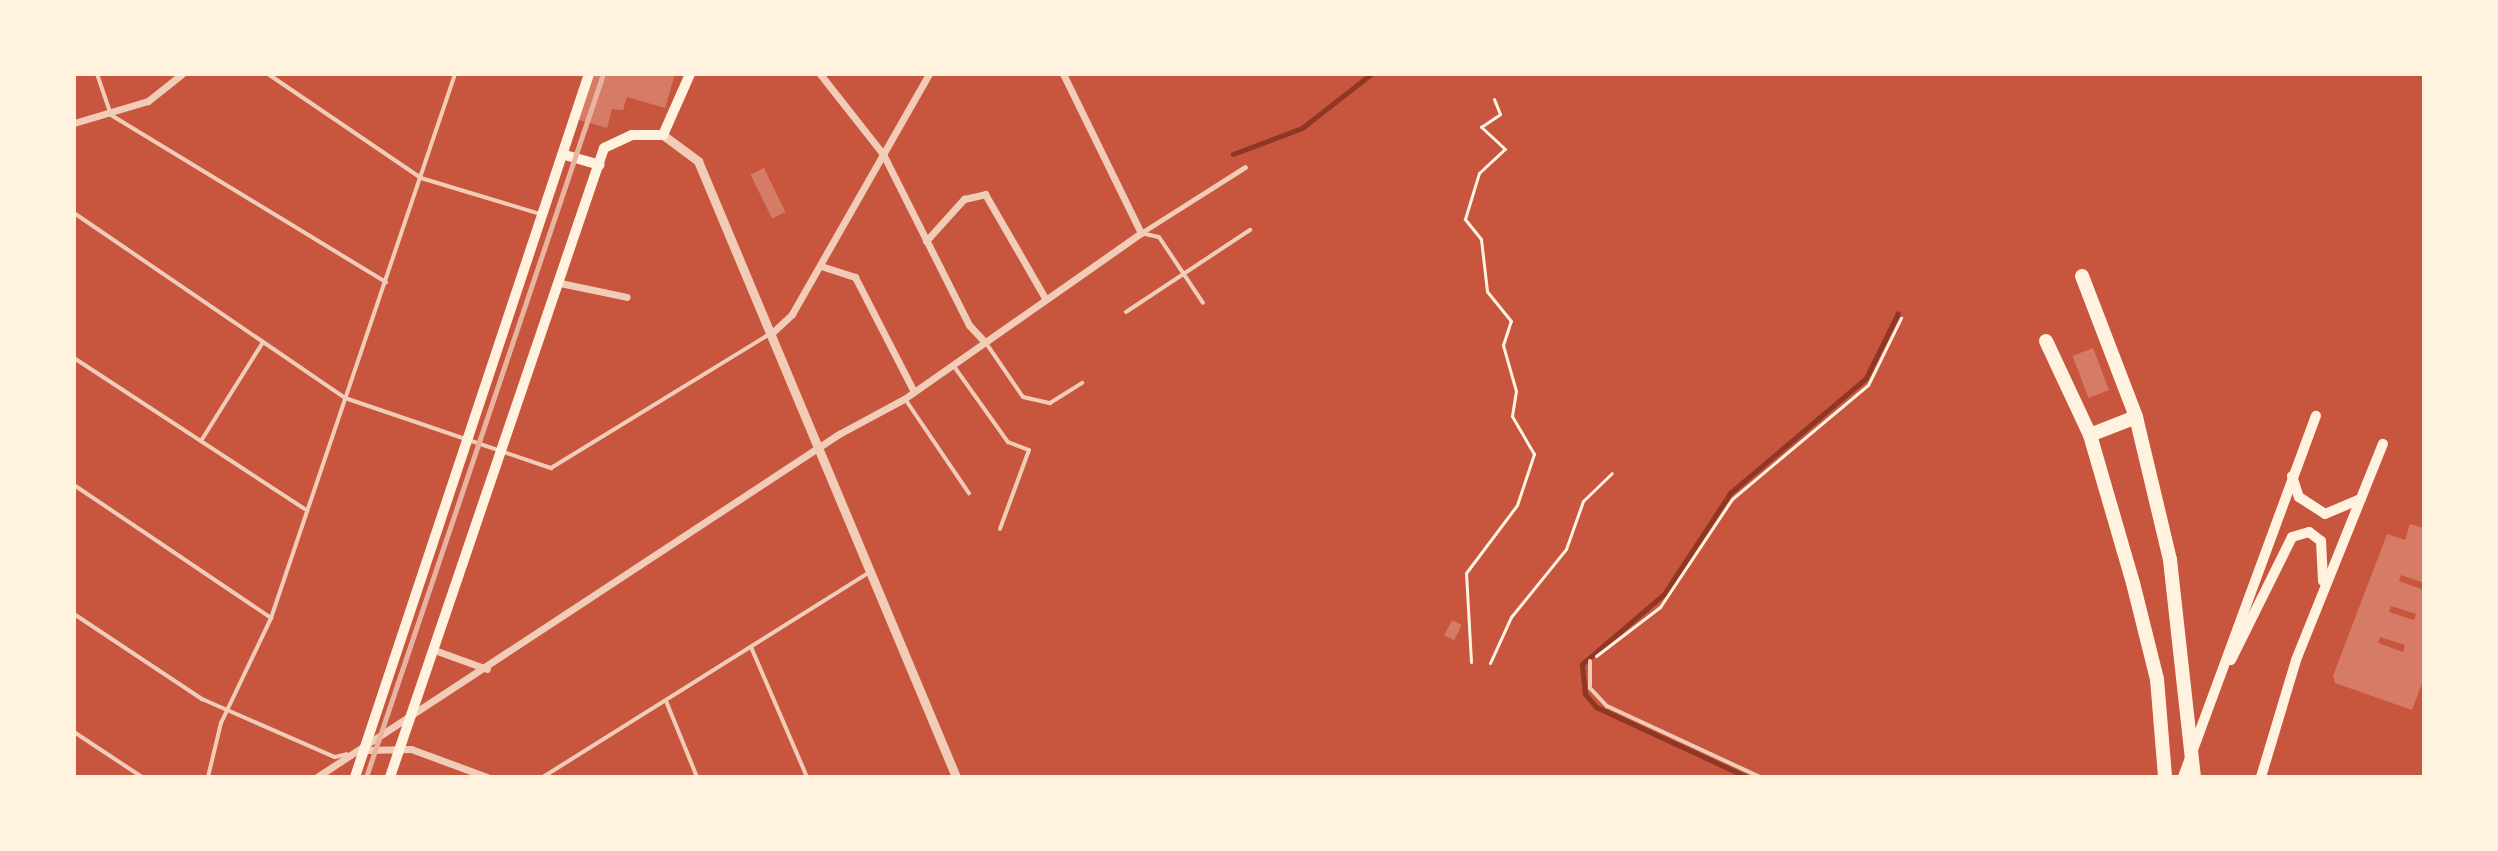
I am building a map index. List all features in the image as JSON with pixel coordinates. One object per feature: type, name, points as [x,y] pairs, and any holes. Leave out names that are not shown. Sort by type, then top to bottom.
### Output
[{"type":"highway","points":[[2082,276],[2136,417],[2182,626],[2194,777]]},
{"type":"highway","points":[[2046,341],[2090,435],[2157,679],[2165,777]]},
{"type":"highway","points":[[2090,435],[2136,417]]},
{"type":"main road","points":[[355,777],[545,216],[589,74]]},
{"type":"main road","points":[[390,777],[394,748],[416,715],[604,148],[632,135],[663,135],[690,74]]},
{"type":"main road","points":[[565,155],[600,165]]},
{"type":"main road","points":[[2183,777],[2316,416]]},
{"type":"main road","points":[[2261,777],[2319,601],[2383,444]]},
{"type":"main road","points":[[2292,476],[2299,497],[2325,514],[2361,499]]},
{"type":"main road","points":[[2221,675],[2257,617],[2292,537],[2309,532],[2327,555],[2319,601]]},
{"type":"street","points":[[74,123],[111,115],[148,101],[182,74]]},
{"type":"street","points":[[820,74],[883,154],[926,241],[984,341]]},
{"type":"street","points":[[773,332],[821,266],[929,74]]},
{"type":"street","points":[[1063,74],[1141,233]]},
{"type":"street","points":[[663,135],[698,161],[873,570],[956,777]]},
{"type":"street","points":[[317,777],[365,750],[819,448],[904,399],[1045,298],[1245,167]]},
{"type":"street","points":[[926,241],[964,199],[985,194],[1045,298]]},
{"type":"street","points":[[821,266],[855,277],[914,392]]},
{"type":"street","points":[[560,283],[627,297]]},
{"type":"street","points":[[437,651],[487,669]]},
{"type":"street","points":[[365,750],[394,748],[487,777]]},
{"type":"lane","points":[[97,74],[111,115],[386,282]]},
{"type":"lane","points":[[268,74],[421,178],[545,216]]},
{"type":"lane","points":[[208,777],[228,711],[271,618],[455,74]]},
{"type":"lane","points":[[74,213],[345,398],[503,456],[551,468],[773,332]]},
{"type":"lane","points":[[1126,312],[1250,230]]},
{"type":"lane","points":[[1141,233],[1159,237],[1203,303]]},
{"type":"lane","points":[[984,341],[1023,397],[1050,403],[1082,383]]},
{"type":"lane","points":[[201,441],[263,342]]},
{"type":"lane","points":[[74,358],[306,510]]},
{"type":"lane","points":[[953,365],[1008,442],[1029,450],[1000,529]]},
{"type":"lane","points":[[904,399],[969,493]]},
{"type":"lane","points":[[74,485],[271,618]]},
{"type":"lane","points":[[543,777],[873,570]]},
{"type":"lane","points":[[74,614],[228,711],[335,757],[365,750]]},
{"type":"lane","points":[[751,647],[807,777]]},
{"type":"lane","points":[[1590,661],[1590,688],[1607,706],[1760,777]]},
{"type":"lane","points":[[666,701],[697,777]]},
{"type":"lane","points":[[74,732],[142,777]]},
{"type":"path","points":[[1471,662],[1466,573],[1517,505],[1534,454],[1512,416],[1516,391],[1503,345],[1511,321],[1487,291],[1481,239],[1465,219],[1479,173],[1505,149],[1481,127],[1500,114],[1494,99]]},
{"type":"path","points":[[1590,661],[1660,607],[1732,499],[1868,385],[1901,318]]},
{"type":"path","points":[[1490,663],[1511,617],[1566,549],[1583,501],[1612,473]]},
{"type":"building","points":[[592,74],[675,74],[665,108],[627,97],[623,110],[612,109],[607,128],[576,119]]},
{"type":"building","points":[[764,168],[785,212],[772,219],[751,175]]},
{"type":"building","points":[[2093,348],[2109,390],[2089,398],[2072,356]]},
{"type":"building","points":[[2410,524],[2424,528],[2424,583],[2401,575],[2399,581],[2424,590],[2424,678],[2412,710],[2335,683],[2333,676],[2387,534],[2405,540]],"holes":[[[2391,606],[2416,614],[2414,620],[2389,612]],[[2380,637],[2405,645],[2403,652],[2378,643]]]},
{"type":"building","points":[[1452,620],[1462,625],[1454,640],[1444,635]]},
{"type":"waterway","points":[[1233,154],[1302,128],[1371,74]]},
{"type":"waterway","points":[[1747,777],[1596,707],[1585,694],[1582,664],[1664,594],[1730,493],[1866,378],[1898,313]]},
{"type":"railway","points":[[366,777],[603,74]]}]
